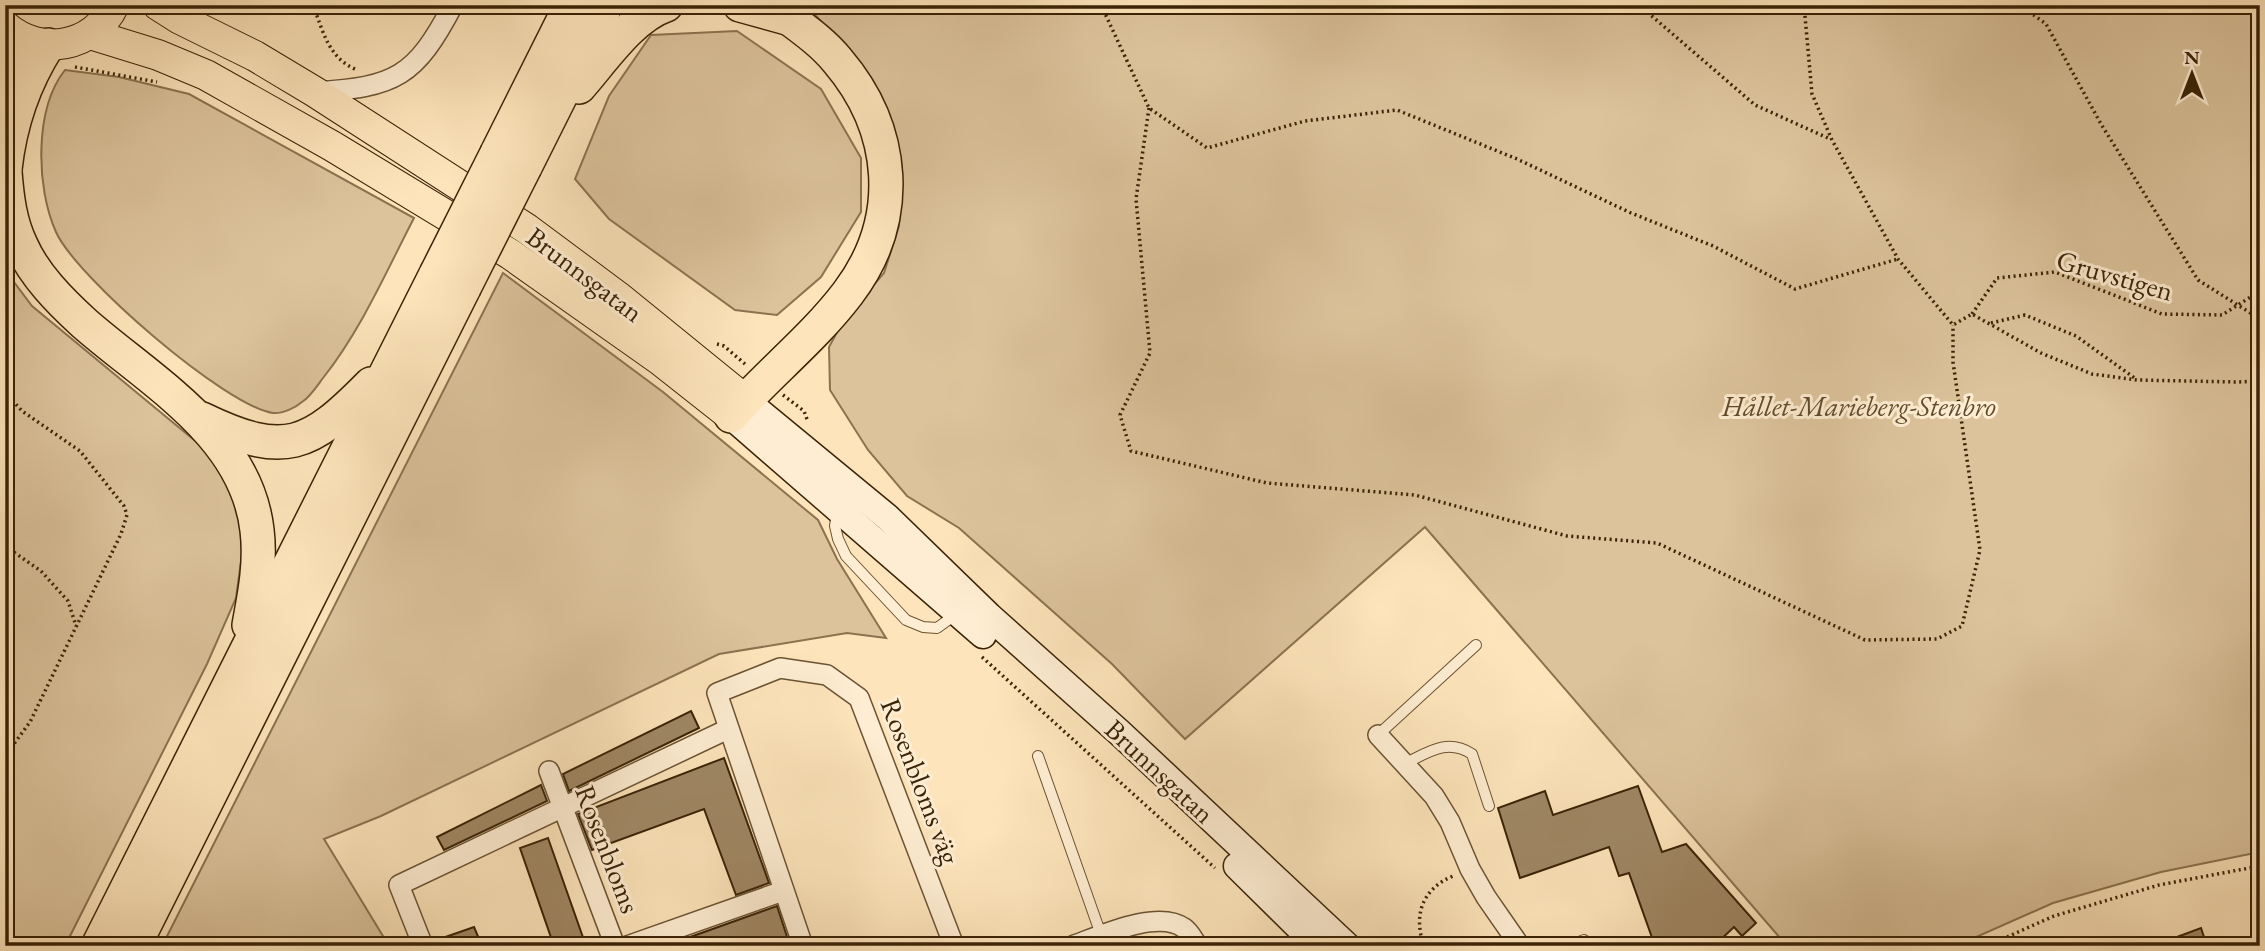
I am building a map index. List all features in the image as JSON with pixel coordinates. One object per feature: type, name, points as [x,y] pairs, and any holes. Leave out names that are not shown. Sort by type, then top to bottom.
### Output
[{"type":"highway","points":[[134,946],[450,281],[511,160],[571,5]]},
{"type":"highway","points":[[547,123],[606,5]]},
{"type":"highway","points":[[511,160],[638,20],[666,5]]},
{"type":"highway","points":[[738,408],[848,293],[872,251],[884,212],[887,169],[882,144],[867,100],[836,58],[813,36],[780,12],[740,5]]},
{"type":"highway","points":[[5,28],[13,68],[14,114],[5,171],[12,222],[22,248],[43,281],[68,308],[194,415],[225,450],[242,478],[251,502],[257,529],[257,579],[242,662]]},
{"type":"highway","points":[[14,114],[43,53]]},
{"type":"highway","points":[[98,946],[392,362],[450,281]]},
{"type":"highway","points":[[194,415],[256,441],[298,441],[328,425],[392,362]]},
{"type":"main road","points":[[5,28],[43,53],[90,34],[114,5]]},
{"type":"main road","name":"Brunnsgatan","points":[[158,5],[315,92],[527,229],[617,296],[738,408],[837,509],[965,605],[1121,734],[1347,946]]},
{"type":"main road","name":"Brunnsgatan","points":[[90,34],[136,47],[206,75],[332,146],[510,254],[660,360],[738,408],[887,517],[965,605],[1318,946]]},
{"type":"street","points":[[315,92],[370,86],[407,70],[435,40],[453,5]]},
{"type":"street","name":"Rosenbloms väg","points":[[803,946],[717,692],[780,668],[827,675],[859,698],[954,946]]},
{"type":"street","points":[[423,946],[399,885],[728,729]]},
{"type":"street","points":[[1378,735],[1434,796],[1450,822],[1470,869],[1486,897],[1520,946]]},
{"type":"street","name":"Rosenbloms","points":[[550,771],[615,946]]},
{"type":"street","points":[[627,946],[783,891]]},
{"type":"street","points":[[1073,946],[1103,941],[1131,925],[1161,921],[1184,928],[1198,946]]},
{"type":"lane","points":[[837,509],[835,526],[846,556],[906,620],[923,627],[937,628],[965,605]]},
{"type":"lane","points":[[1378,735],[1476,645]]},
{"type":"lane","points":[[1404,764],[1447,746],[1460,747],[1472,754],[1489,806]]},
{"type":"lane","points":[[1038,756],[1103,941]]},
{"type":"lane","points":[[1569,946],[1584,940],[1586,946]]},
{"type":"path","points":[[313,5],[335,54],[342,63],[365,75],[370,86]]},
{"type":"path","points":[[1101,5],[1149,108],[1207,148],[1305,121],[1397,110],[1517,159],[1631,213],[1713,246],[1795,289],[1898,258]]},
{"type":"path","points":[[1639,5],[1755,105],[1832,140]]},
{"type":"path","points":[[1149,108],[1136,199],[1150,353],[1119,415],[1131,451],[1267,483],[1415,495],[1567,536],[1657,543],[1865,640],[1937,639],[1962,626],[1980,550],[1953,362],[1953,326],[1898,258],[1832,140],[1812,94],[1804,5]]},
{"type":"path","points":[[2020,5],[2046,24],[2101,124],[2198,280],[2260,319]]},
{"type":"path","points":[[43,53],[168,85]]},
{"type":"path","name":"Gruvstigen","points":[[1972,314],[1997,278],[2056,272],[2162,314],[2222,316],[2260,291]]},
{"type":"path","points":[[1953,326],[1972,314],[2040,353],[2092,374],[2137,380],[2260,381]]},
{"type":"path","points":[[1989,324],[2025,315],[2076,336],[2137,380]]},
{"type":"path","points":[[5,392],[22,411],[80,451],[124,506],[127,515],[121,534],[30,722],[5,757]]},
{"type":"path","points":[[5,546],[41,571],[68,601],[77,627]]},
{"type":"path","points":[[975,651],[1219,872]]},
{"type":"path","points":[[1987,946],[2054,916],[2093,904],[2159,885],[2260,866]]},
{"type":"path","points":[[1424,946],[1419,917],[1426,895],[1438,882],[1470,869]]},
{"type":"green space","name":"Hållet-Marieberg-Stenbro","points":[[806,5],[2260,5],[2260,852],[2161,872],[2053,903],[1956,946],[1787,946],[1425,527],[1185,739],[1112,664],[959,528],[907,496],[868,450],[830,390],[829,347],[845,318],[884,273],[899,226],[902,167],[889,113],[865,69]]},
{"type":"green space","points":[[737,31],[821,89],[861,158],[861,212],[821,277],[777,315],[735,310],[609,219],[575,179],[609,96],[651,35]]},
{"type":"green space","points":[[65,70],[119,77],[189,94],[414,218],[372,300],[337,360],[308,397],[299,404],[284,412],[273,413],[251,405],[222,388],[154,337],[92,278],[69,252],[56,232],[49,214],[41,149],[48,106],[55,86]]},
{"type":"green space","points":[[5,270],[32,306],[205,449],[229,477],[241,514],[242,554],[236,598],[207,664],[65,946],[5,946]]},
{"type":"green space","points":[[503,273],[663,392],[818,520],[837,559],[886,638],[847,633],[719,654],[381,816],[324,839],[389,946],[162,946]]},
{"type":"building","points":[[691,711],[699,728],[569,791],[563,774]]},
{"type":"building","points":[[724,758],[769,883],[736,895],[704,809],[592,850],[578,814]]},
{"type":"building","points":[[541,785],[547,801],[444,850],[437,837]]},
{"type":"building","points":[[1638,786],[1662,852],[1686,844],[1756,923],[1742,936],[1734,927],[1714,946],[1655,946],[1629,873],[1619,876],[1609,847],[1520,878],[1498,808],[1545,791],[1553,815]]},
{"type":"building","points":[[548,838],[586,946],[554,946],[520,848]]},
{"type":"building","points":[[777,906],[790,946],[665,946]]},
{"type":"building","points":[[474,927],[482,946],[435,946],[434,941]]},
{"type":"building","points":[[2201,928],[2207,946],[2158,946],[2158,944]]}]
